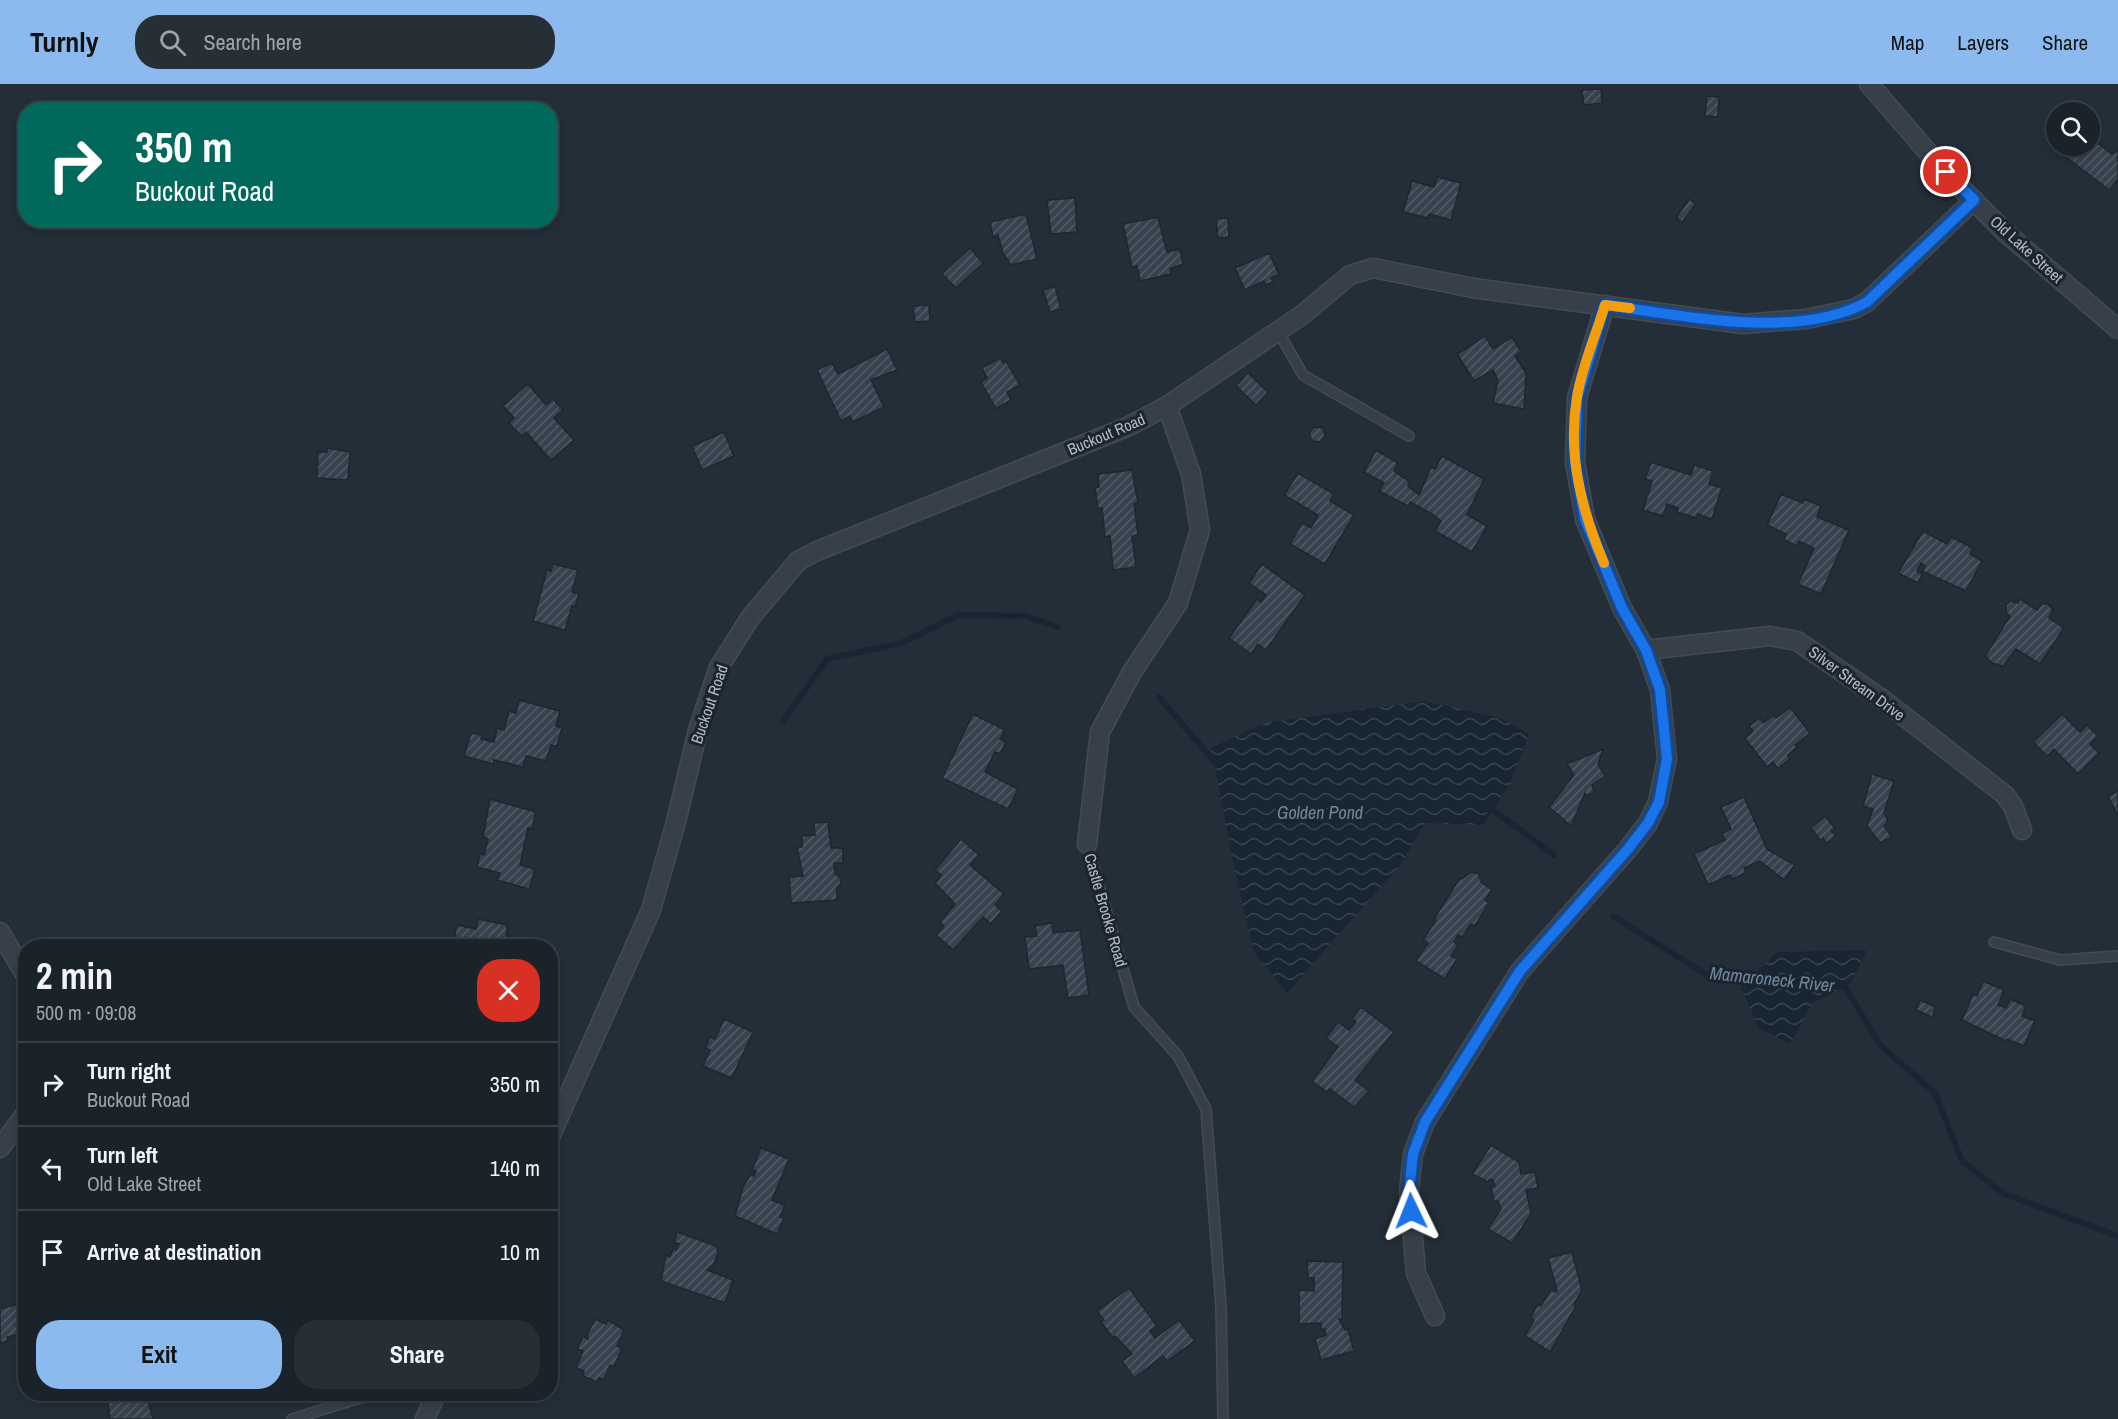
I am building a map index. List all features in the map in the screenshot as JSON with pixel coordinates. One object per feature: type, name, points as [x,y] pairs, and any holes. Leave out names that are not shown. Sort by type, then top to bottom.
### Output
[{"type":"street","name":"Old Lake Street","points":[[1869,84],[1946,172],[2006,233],[2118,329]]},
{"type":"street","name":"Buckout Road","points":[[558,1119],[651,910],[676,822],[698,730],[719,667],[750,618],[798,561],[817,551],[1127,427],[1167,406],[1302,315],[1350,275],[1373,268],[1473,288],[1743,324],[1806,319],[1854,309],[1867,302],[1974,200]]},
{"type":"street","points":[[1435,1316],[1416,1273],[1409,1191],[1413,1154],[1425,1122],[1520,971],[1628,849],[1648,823],[1659,802],[1667,759],[1660,690],[1646,650],[1622,608],[1585,519],[1575,462],[1577,398],[1605,305]]},
{"type":"street","name":"Castle Brooke Road","points":[[1087,844],[1100,732],[1132,672],[1178,603],[1200,530],[1191,474],[1167,406]]},
{"type":"street","name":"Silver Stream Drive","points":[[1646,650],[1770,636],[1797,641],[1882,699],[2005,795],[2013,806],[2022,830]]},
{"type":"street","points":[[0,932],[18,962]]},
{"type":"street","points":[[0,1148],[18,1124]]},
{"type":"street","points":[[425,1419],[433,1401]]},
{"type":"lane","points":[[1278,331],[1303,375],[1409,436]]},
{"type":"lane","name":"Castle Brooke Road","points":[[1087,844],[1134,1007],[1178,1056],[1206,1109],[1221,1307],[1223,1419]]},
{"type":"lane","points":[[1994,942],[2060,960],[2118,956]]},
{"type":"lane","points":[[292,1419],[350,1401]]},
{"type":"water","name":"Golden Pond","points":[[1424,701],[1500,718],[1529,734],[1509,786],[1483,825],[1425,823],[1401,864],[1287,993],[1254,952],[1234,866],[1211,748],[1264,723]]},
{"type":"water","points":[[1867,950],[1851,983],[1812,1004],[1790,1044],[1759,1028],[1741,988],[1777,952]]},
{"type":"building","points":[[1601,89],[1602,103],[1584,105],[1582,90]]},
{"type":"building","points":[[1707,96],[1719,97],[1718,117],[1705,116]]},
{"type":"building","points":[[2100,145],[2112,154],[2118,150],[2118,179],[2109,190],[2065,156],[2100,156]]},
{"type":"building","points":[[1437,177],[1461,183],[1451,220],[1429,214],[1428,218],[1403,212],[1412,181],[1434,187]]},
{"type":"building","points":[[1075,198],[1077,232],[1051,234],[1047,200]]},
{"type":"building","points":[[1689,199],[1696,204],[1682,222],[1676,218]]},
{"type":"building","points":[[1026,214],[1037,259],[1011,265],[1003,253],[998,235],[993,237],[990,222]]},
{"type":"building","points":[[1158,217],[1167,252],[1180,249],[1183,264],[1170,269],[1171,274],[1140,281],[1137,266],[1132,267],[1123,224]]},
{"type":"building","points":[[1228,218],[1229,237],[1218,238],[1216,219]]},
{"type":"building","points":[[970,248],[983,263],[956,288],[942,274]]},
{"type":"building","points":[[1269,253],[1279,274],[1271,278],[1273,282],[1266,285],[1264,281],[1245,290],[1235,268]]},
{"type":"building","points":[[1055,286],[1061,309],[1050,312],[1043,290]]},
{"type":"building","points":[[929,305],[930,321],[915,322],[913,306]]},
{"type":"building","points":[[1485,336],[1493,349],[1512,337],[1521,352],[1515,356],[1526,373],[1524,409],[1493,403],[1498,380],[1493,370],[1474,381],[1457,354]]},
{"type":"building","points":[[887,349],[897,370],[871,380],[884,407],[853,422],[850,416],[841,421],[817,370],[832,363],[838,374]]},
{"type":"building","points":[[1000,358],[1003,363],[1006,361],[1020,385],[1007,392],[1011,400],[996,409],[981,382],[987,378],[982,368]]},
{"type":"building","points":[[1248,373],[1268,392],[1256,405],[1236,386]]},
{"type":"building","points":[[528,384],[546,405],[553,399],[563,410],[554,418],[574,440],[551,460],[526,432],[521,436],[509,423],[514,418],[503,406]]},
{"type":"building","points":[[1314,427],[1323,428],[1325,436],[1320,442],[1312,441],[1309,433]]},
{"type":"building","points":[[724,432],[734,456],[702,470],[692,446]]},
{"type":"building","points":[[327,448],[350,452],[348,480],[317,478],[318,452],[327,452]]},
{"type":"building","points":[[1376,450],[1398,463],[1394,471],[1410,482],[1408,486],[1419,495],[1431,467],[1435,469],[1442,456],[1484,479],[1467,515],[1487,526],[1472,552],[1435,531],[1441,521],[1432,514],[1410,502],[1408,506],[1379,491],[1384,483],[1364,472]]},
{"type":"building","points":[[1651,462],[1691,475],[1694,465],[1713,471],[1709,484],[1722,488],[1712,519],[1698,514],[1696,518],[1677,512],[1678,508],[1667,504],[1663,516],[1643,510],[1652,481],[1645,479]]},
{"type":"building","points":[[1132,470],[1138,503],[1134,504],[1138,535],[1132,536],[1136,567],[1113,570],[1110,536],[1105,537],[1102,508],[1098,509],[1095,488],[1099,487],[1098,474]]},
{"type":"building","points":[[1298,473],[1334,494],[1330,501],[1354,515],[1325,564],[1290,544],[1302,523],[1311,528],[1318,515],[1284,495]]},
{"type":"building","points":[[1781,494],[1803,503],[1804,499],[1821,506],[1817,517],[1849,530],[1821,594],[1798,584],[1814,548],[1799,541],[1797,546],[1784,540],[1786,534],[1767,525]]},
{"type":"building","points":[[1923,531],[1947,544],[1951,537],[1973,548],[1970,554],[1982,561],[1966,591],[1922,571],[1925,566],[1921,563],[1917,571],[1922,574],[1918,583],[1898,573]]},
{"type":"building","points":[[553,564],[578,570],[572,592],[579,594],[575,607],[572,606],[565,630],[533,621],[547,570],[551,571]]},
{"type":"building","points":[[1262,564],[1305,595],[1266,650],[1258,644],[1251,654],[1229,638],[1257,599],[1261,602],[1266,595],[1249,583]]},
{"type":"building","points":[[2020,599],[2037,610],[2042,604],[2048,604],[2053,610],[2049,618],[2064,628],[2040,664],[2016,649],[2003,666],[1992,663],[1985,656],[2010,616],[2006,612],[2006,605],[2011,601],[2018,603]]},
{"type":"building","points":[[519,700],[560,711],[556,726],[562,728],[557,746],[551,745],[546,761],[526,756],[523,767],[494,760],[493,764],[464,756],[471,733],[482,735],[481,739],[494,742],[497,728],[504,730],[509,711],[516,713]]},
{"type":"building","points":[[1790,707],[1810,733],[1795,745],[1797,747],[1788,755],[1790,759],[1778,769],[1773,762],[1767,767],[1745,738],[1753,731],[1749,726],[1760,718],[1763,723],[1774,715],[1776,718]]},
{"type":"building","points":[[973,714],[1005,730],[1000,739],[1006,742],[1000,754],[995,752],[985,772],[1018,789],[1008,809],[942,778]]},
{"type":"building","points":[[2062,714],[2080,732],[2087,725],[2098,736],[2090,744],[2099,753],[2078,774],[2054,749],[2047,756],[2033,742]]},
{"type":"building","points":[[1603,749],[1598,764],[1605,776],[1592,785],[1594,792],[1587,796],[1585,793],[1571,826],[1549,807],[1574,775],[1567,764]]},
{"type":"building","points":[[1872,774],[1894,781],[1884,813],[1888,821],[1884,826],[1892,837],[1880,843],[1867,826],[1873,809],[1863,806]]},
{"type":"building","points":[[2118,791],[2118,816],[2108,796]]},
{"type":"building","points":[[1744,797],[1767,849],[1795,865],[1784,880],[1760,861],[1744,868],[1746,873],[1732,879],[1730,875],[1708,885],[1694,854],[1725,840],[1722,834],[1731,829],[1721,807]]},
{"type":"building","points":[[490,799],[536,812],[532,829],[528,828],[520,865],[535,869],[529,889],[497,880],[500,873],[477,867],[480,854],[484,855],[488,839],[483,837]]},
{"type":"building","points":[[1825,816],[1835,828],[1831,831],[1836,836],[1827,843],[1823,838],[1820,840],[1811,828]]},
{"type":"building","points":[[828,822],[831,848],[843,848],[843,863],[834,863],[835,874],[840,877],[841,883],[837,888],[837,900],[791,903],[789,877],[803,876],[797,847],[802,847],[802,836],[815,835],[814,823]]},
{"type":"building","points":[[961,839],[979,855],[970,865],[1004,894],[995,905],[1002,911],[991,924],[983,917],[953,950],[936,935],[944,926],[940,922],[955,904],[935,883],[941,875],[935,870]]},
{"type":"building","points":[[1471,872],[1479,874],[1481,882],[1492,890],[1485,900],[1489,903],[1475,926],[1471,924],[1462,937],[1458,935],[1454,942],[1458,945],[1451,956],[1457,959],[1445,979],[1416,961],[1428,943],[1423,940],[1436,920],[1434,919],[1460,878],[1462,879]]},
{"type":"building","points":[[478,919],[507,925],[506,939],[454,939],[457,925],[476,929]]},
{"type":"building","points":[[1052,923],[1053,933],[1080,930],[1089,995],[1068,998],[1063,965],[1029,969],[1025,937],[1037,936],[1035,926]]},
{"type":"building","points":[[1983,981],[2004,990],[1998,1005],[2006,1008],[2010,999],[2026,1006],[2022,1016],[2035,1021],[2024,1046],[2007,1039],[2006,1041],[1962,1020],[1973,994],[1977,996]]},
{"type":"building","points":[[1920,1000],[1936,1007],[1932,1017],[1916,1010]]},
{"type":"building","points":[[1361,1007],[1394,1032],[1355,1080],[1369,1091],[1354,1107],[1330,1089],[1327,1092],[1312,1081],[1338,1047],[1326,1038],[1338,1022],[1349,1030],[1356,1022],[1352,1019]]},
{"type":"building","points":[[724,1019],[753,1032],[732,1078],[703,1066],[710,1050],[705,1048],[710,1037],[715,1039]]},
{"type":"building","points":[[1491,1145],[1519,1162],[1521,1174],[1535,1172],[1538,1188],[1526,1190],[1531,1214],[1512,1243],[1488,1229],[1501,1209],[1498,1201],[1494,1201],[1491,1187],[1495,1186],[1493,1180],[1490,1179],[1488,1182],[1472,1174]]},
{"type":"building","points":[[761,1148],[789,1159],[772,1200],[785,1205],[780,1217],[784,1218],[777,1234],[735,1216],[743,1187],[750,1175],[754,1176],[756,1171],[752,1170]]},
{"type":"building","points":[[677,1232],[716,1246],[718,1252],[714,1264],[707,1270],[733,1280],[725,1303],[661,1281],[666,1255],[670,1257],[673,1249],[676,1250],[679,1244],[674,1242]]},
{"type":"building","points":[[1572,1252],[1582,1290],[1574,1304],[1576,1306],[1550,1352],[1525,1336],[1534,1320],[1531,1318],[1537,1305],[1541,1306],[1551,1289],[1555,1292],[1557,1290],[1548,1258]]},
{"type":"building","points":[[1307,1261],[1343,1262],[1342,1319],[1339,1319],[1345,1330],[1348,1329],[1354,1351],[1321,1360],[1315,1339],[1326,1335],[1325,1329],[1321,1330],[1321,1323],[1299,1324],[1299,1290],[1314,1291],[1314,1278],[1308,1278]]},
{"type":"building","points":[[1129,1288],[1157,1326],[1150,1331],[1155,1338],[1179,1320],[1195,1341],[1167,1361],[1163,1356],[1134,1378],[1122,1361],[1132,1354],[1115,1336],[1113,1338],[1101,1322],[1104,1320],[1097,1311]]},
{"type":"building","points":[[18,1304],[18,1335],[7,1337],[8,1341],[0,1343],[0,1309]]},
{"type":"building","points":[[595,1319],[606,1324],[608,1320],[624,1330],[617,1346],[622,1348],[614,1367],[610,1365],[604,1380],[599,1378],[597,1382],[583,1376],[584,1371],[576,1368],[583,1351],[577,1349],[583,1336],[588,1339],[587,1335]]},
{"type":"building","points":[[108,1401],[148,1401],[153,1419],[110,1419]]},
{"type":"waterway","points":[[783,721],[827,659],[901,643],[958,615],[1025,616],[1058,627]]},
{"type":"waterway","points":[[1159,697],[1213,760],[1219,762]]},
{"type":"waterway","points":[[1485,809],[1493,810],[1554,855]]},
{"type":"waterway","name":"Mamaroneck River","points":[[1613,916],[1707,975],[1763,975]]},
{"type":"waterway","name":"Mamaroneck River","points":[[1839,986],[1845,987],[1880,1045],[1935,1093],[1962,1161],[2004,1194],[2118,1236]]},
{"type":"slow traffic","points":[[1604,563],[1585,519],[1575,462],[1577,398],[1605,305],[1630,308]]},
{"type":"route","points":[[1411,1211],[1409,1191],[1413,1154],[1425,1122],[1520,971],[1628,849],[1648,823],[1659,802],[1667,759],[1660,690],[1646,650],[1622,608],[1585,519],[1575,462],[1577,398],[1605,305],[1743,324],[1806,319],[1854,309],[1867,302],[1974,200],[1946,172]]}]
